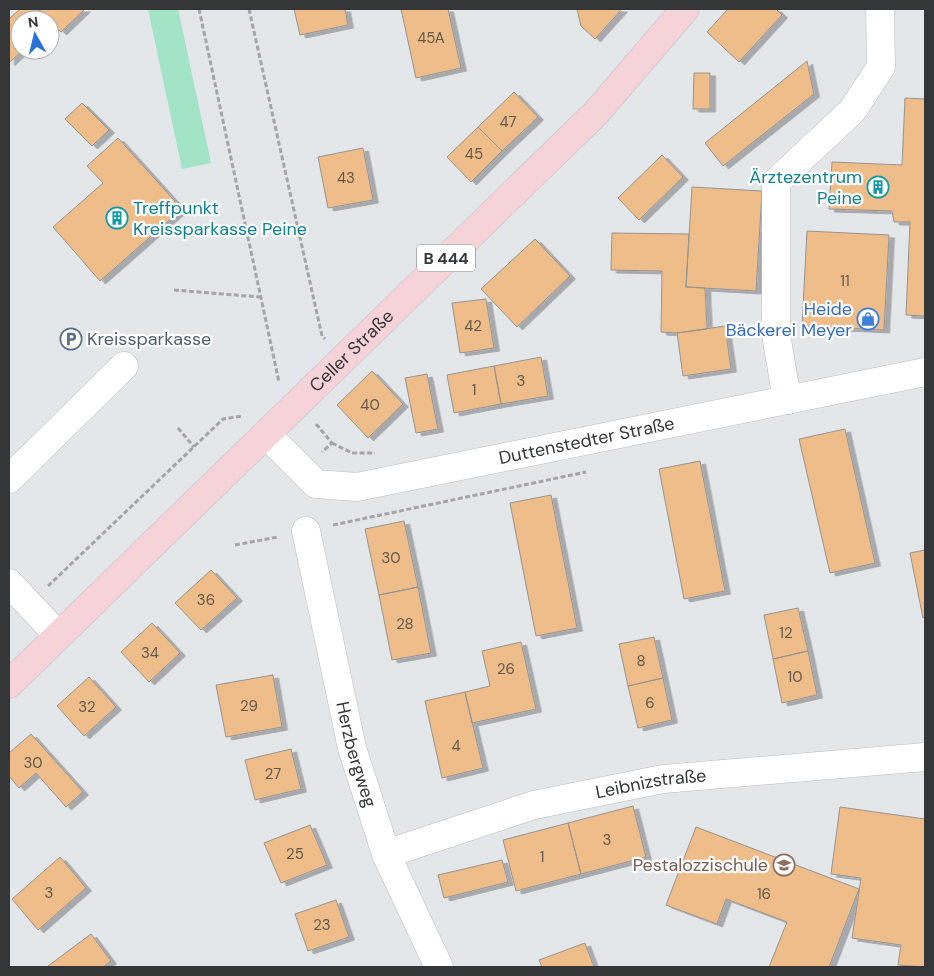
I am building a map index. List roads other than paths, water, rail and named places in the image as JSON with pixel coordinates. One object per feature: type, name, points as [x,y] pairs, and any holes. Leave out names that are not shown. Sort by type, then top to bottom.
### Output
[{"type":"main road","name":"Celler Straße","points":[[9,684],[596,113],[685,9]]},
{"type":"street","points":[[788,400],[776,334],[776,182],[852,111],[881,68],[880,9]]},
{"type":"street","points":[[9,479],[124,366]]},
{"type":"street","name":"Duttenstedter Straße","points":[[266,434],[316,484],[357,487],[925,372]]},
{"type":"street","name":"Herzbergweg","points":[[306,531],[352,748],[386,854],[439,967]]},
{"type":"street","points":[[9,583],[58,635]]},
{"type":"street","name":"Leibnizstraße","points":[[386,854],[534,805],[663,779],[925,757]]},
{"type":"place","name":"Ärztezentrum Peine","points":[[878,187]]},
{"type":"place","name":"Treffpunkt Kreissparkasse Peine","points":[[117,218]]},
{"type":"place","name":"Heide Bäckerei Meyer","points":[[868,319]]},
{"type":"place","name":"Kreissparkasse","points":[[71,339]]},
{"type":"place","name":"Pestalozzischule","points":[[784,865]]}]
